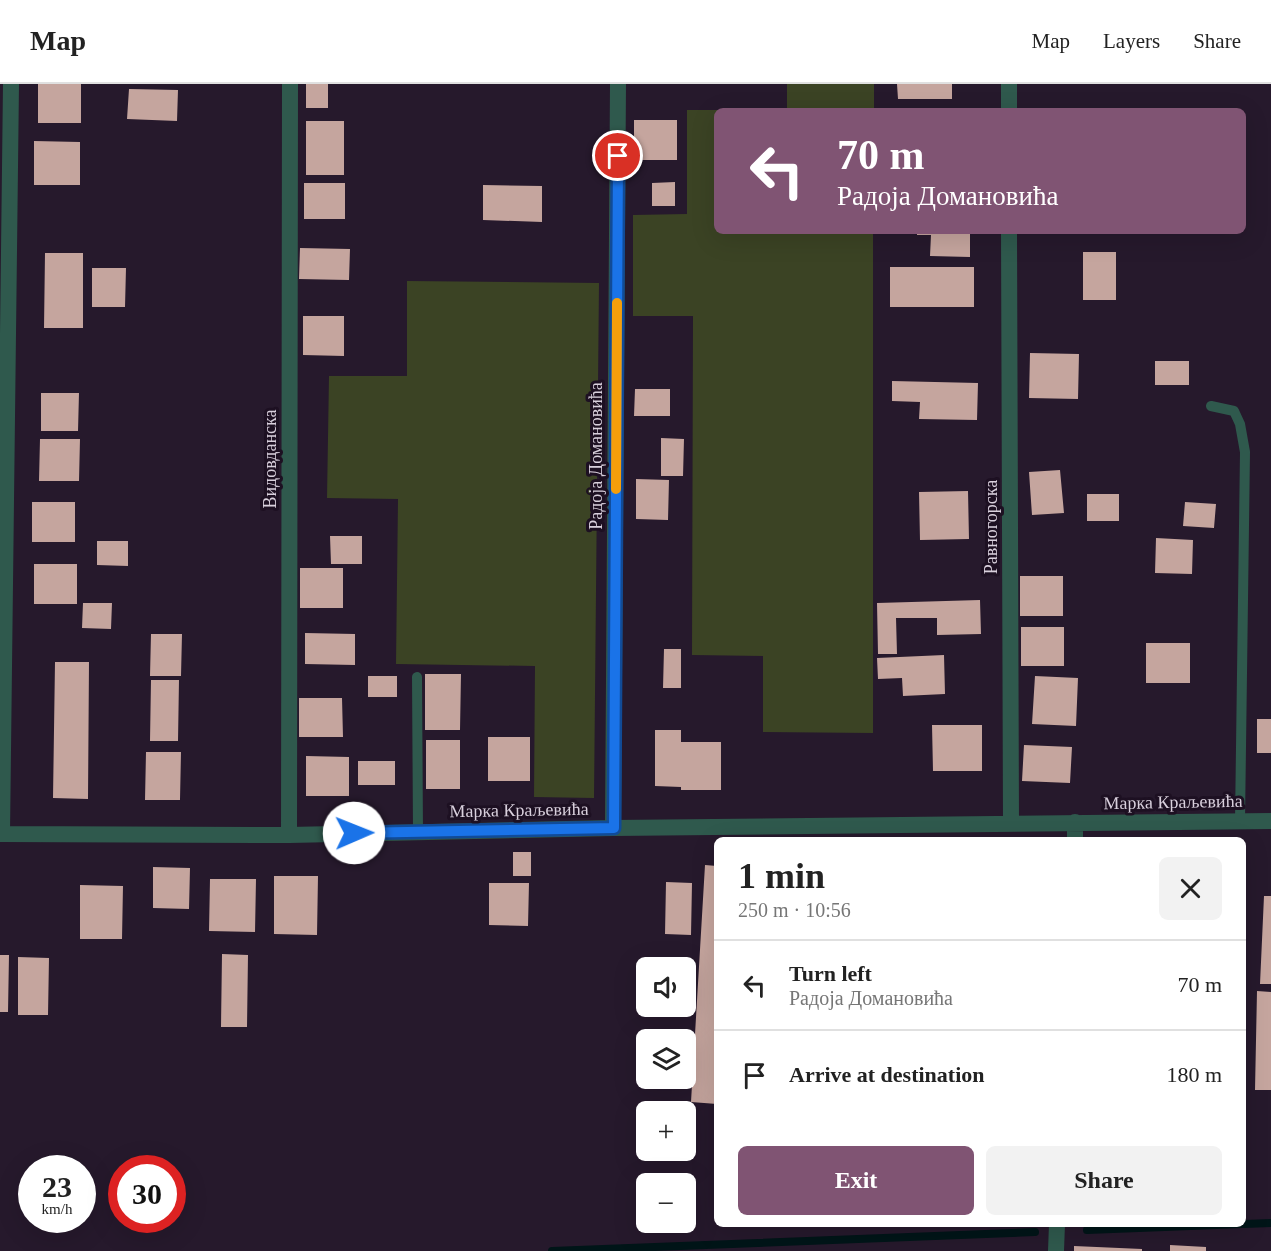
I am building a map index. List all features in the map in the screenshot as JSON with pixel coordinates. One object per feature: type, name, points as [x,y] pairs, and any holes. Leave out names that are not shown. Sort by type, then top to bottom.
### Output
[{"type":"street","points":[[1,834],[11,84]]},
{"type":"street","name":"Видовданска","points":[[289,835],[290,84]]},
{"type":"street","name":"Радоја Домановића","points":[[614,828],[618,84]]},
{"type":"street","points":[[1009,84],[1009,108]]},
{"type":"street","name":"Равногорска","points":[[1009,234],[1011,823]]},
{"type":"street","name":"Марка Краљевића","points":[[1,834],[289,835],[614,828],[1271,821]]},
{"type":"street","points":[[1075,837],[1076,822]]},
{"type":"street","points":[[1056,1251],[1057,1227]]},
{"type":"lane","points":[[1211,406],[1234,411],[1240,424],[1245,452],[1240,821]]},
{"type":"lane","points":[[417,677],[418,832]]},
{"type":"green space","points":[[787,84],[874,84],[874,108],[787,108]]},
{"type":"green space","points":[[687,110],[714,110],[714,234],[873,234],[873,733],[763,732],[763,656],[692,655],[693,316],[633,316],[633,215],[687,214]]},
{"type":"green space","points":[[407,281],[599,283],[594,798],[534,797],[535,666],[396,664],[398,499],[327,498],[329,376],[407,376]]},
{"type":"building","points":[[38,84],[81,84],[81,123],[38,123]]},
{"type":"building","points":[[306,84],[328,84],[328,108],[306,108]]},
{"type":"building","points":[[897,84],[952,84],[952,99],[898,99]]},
{"type":"building","points":[[129,89],[178,90],[177,121],[127,119]]},
{"type":"building","points":[[634,120],[677,120],[677,160],[634,160]]},
{"type":"building","points":[[306,121],[344,121],[344,175],[306,175]]},
{"type":"building","points":[[34,141],[80,142],[80,185],[34,185]]},
{"type":"building","points":[[675,182],[675,206],[652,206],[652,183]]},
{"type":"building","points":[[304,183],[345,183],[345,219],[304,219]]},
{"type":"building","points":[[483,185],[542,186],[542,222],[483,220]]},
{"type":"building","points":[[970,234],[970,257],[930,256],[931,235],[917,235]]},
{"type":"building","points":[[300,248],[350,249],[349,280],[299,279]]},
{"type":"building","points":[[1083,252],[1116,252],[1116,300],[1083,300]]},
{"type":"building","points":[[45,253],[83,253],[83,328],[44,328]]},
{"type":"building","points":[[890,267],[974,267],[974,307],[890,307]]},
{"type":"building","points":[[92,268],[126,268],[125,307],[92,307]]},
{"type":"building","points":[[303,316],[344,316],[344,356],[303,355]]},
{"type":"building","points":[[1030,353],[1079,354],[1078,399],[1029,398]]},
{"type":"building","points":[[1155,361],[1189,361],[1189,385],[1155,385]]},
{"type":"building","points":[[892,381],[978,383],[977,420],[919,419],[920,402],[892,401]]},
{"type":"building","points":[[635,389],[670,389],[670,416],[634,416]]},
{"type":"building","points":[[41,393],[79,393],[78,431],[41,431]]},
{"type":"building","points":[[661,438],[684,439],[683,476],[661,476]]},
{"type":"building","points":[[40,439],[80,439],[79,481],[39,481]]},
{"type":"building","points":[[1060,470],[1064,513],[1032,515],[1029,472]]},
{"type":"building","points":[[636,479],[669,480],[668,520],[636,519]]},
{"type":"building","points":[[968,491],[969,539],[920,540],[919,492]]},
{"type":"building","points":[[1087,494],[1119,494],[1119,521],[1087,521]]},
{"type":"building","points":[[32,502],[75,502],[75,542],[32,542]]},
{"type":"building","points":[[1185,502],[1216,504],[1214,528],[1183,526]]},
{"type":"building","points":[[330,536],[362,536],[362,564],[331,564]]},
{"type":"building","points":[[1156,538],[1193,540],[1192,574],[1155,573]]},
{"type":"building","points":[[97,541],[128,541],[128,566],[97,565]]},
{"type":"building","points":[[34,564],[77,564],[77,604],[34,604]]},
{"type":"building","points":[[300,568],[343,568],[343,608],[300,608]]},
{"type":"building","points":[[1020,576],[1063,576],[1063,616],[1020,616]]},
{"type":"building","points":[[980,600],[981,634],[937,635],[937,618],[896,618],[897,654],[878,654],[877,603]]},
{"type":"building","points":[[83,603],[112,603],[111,629],[82,628]]},
{"type":"building","points":[[1021,627],[1064,627],[1064,666],[1021,666]]},
{"type":"building","points":[[305,633],[355,634],[355,665],[305,664]]},
{"type":"building","points":[[151,634],[182,634],[181,676],[150,676]]},
{"type":"building","points":[[1146,643],[1190,643],[1190,683],[1146,683]]},
{"type":"building","points":[[664,649],[681,649],[681,688],[663,688]]},
{"type":"building","points":[[944,655],[945,694],[903,696],[902,678],[878,679],[877,658]]},
{"type":"building","points":[[55,662],[89,662],[88,799],[53,798]]},
{"type":"building","points":[[425,674],[461,674],[460,730],[425,730]]},
{"type":"building","points":[[368,676],[397,676],[397,697],[368,697]]},
{"type":"building","points":[[1035,676],[1078,678],[1076,726],[1032,724]]},
{"type":"building","points":[[151,680],[179,680],[178,741],[150,741]]},
{"type":"building","points":[[299,698],[342,698],[343,737],[299,737]]},
{"type":"building","points":[[1257,719],[1271,719],[1271,753],[1257,753]]},
{"type":"building","points":[[932,725],[982,725],[982,771],[933,771]]},
{"type":"building","points":[[655,730],[681,730],[681,742],[721,742],[721,790],[681,790],[681,787],[655,786]]},
{"type":"building","points":[[488,737],[530,737],[530,781],[488,781]]},
{"type":"building","points":[[426,740],[460,740],[460,789],[426,789]]},
{"type":"building","points":[[1024,745],[1072,747],[1070,783],[1022,781]]},
{"type":"building","points":[[146,752],[181,752],[180,800],[145,800]]},
{"type":"building","points":[[306,756],[349,757],[349,796],[306,796]]},
{"type":"building","points":[[358,761],[395,761],[395,785],[358,785]]},
{"type":"building","points":[[513,852],[531,852],[531,876],[513,876]]},
{"type":"building","points":[[705,865],[714,866],[714,1104],[691,1101],[692,1089],[696,1089],[695,1029]]},
{"type":"building","points":[[153,867],[190,868],[189,909],[153,908]]},
{"type":"building","points":[[274,876],[318,876],[317,935],[274,934]]},
{"type":"building","points":[[210,879],[256,879],[255,932],[209,931]]},
{"type":"building","points":[[666,882],[692,883],[691,935],[665,934]]},
{"type":"building","points":[[489,883],[529,883],[528,926],[489,925]]},
{"type":"building","points":[[80,885],[123,886],[122,939],[80,939]]},
{"type":"building","points":[[1264,896],[1271,896],[1271,984],[1260,984]]},
{"type":"building","points":[[222,954],[248,955],[247,1027],[221,1027]]},
{"type":"building","points":[[0,955],[9,955],[8,1012],[0,1012]]},
{"type":"building","points":[[18,957],[49,958],[48,1015],[18,1015]]},
{"type":"building","points":[[1257,991],[1271,992],[1271,1090],[1255,1090]]},
{"type":"building","points":[[1170,1245],[1206,1247],[1206,1251],[1170,1251]]},
{"type":"building","points":[[1074,1246],[1142,1249],[1142,1251],[1074,1251]]},
{"type":"waterway","points":[[1246,1224],[1271,1223]]},
{"type":"waterway","points":[[1087,1230],[1164,1227]]},
{"type":"waterway","points":[[552,1251],[1035,1232]]},
{"type":"slow traffic","points":[[616,489],[617,303]]},
{"type":"route","points":[[354,833],[614,828],[618,156]]}]
